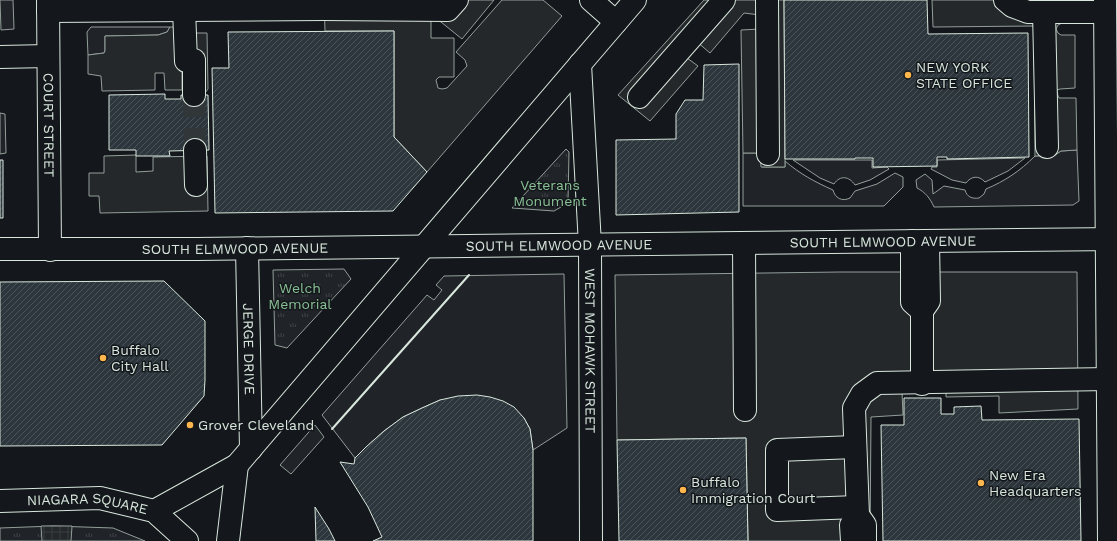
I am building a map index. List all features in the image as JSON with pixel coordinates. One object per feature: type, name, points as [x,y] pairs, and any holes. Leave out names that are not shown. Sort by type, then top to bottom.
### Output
[{"type":"main road","points":[[48,6],[184,9],[448,10],[457,0]]},
{"type":"main road","points":[[591,0],[616,22]]},
{"type":"main road","points":[[154,511],[236,465],[635,0]]},
{"type":"main road","points":[[639,97],[724,0]]},
{"type":"main road","points":[[767,0],[768,154]]},
{"type":"main road","points":[[1005,0],[1012,6],[1028,12],[1044,12],[1108,19],[1112,239],[1108,379],[1109,541]]},
{"type":"main road","name":"COURT STREET","points":[[48,6],[50,250]]},
{"type":"main road","points":[[184,9],[194,95]]},
{"type":"main road","points":[[1044,12],[1047,147]]},
{"type":"main road","points":[[0,57],[48,56]]},
{"type":"main road","name":"WEST MOHAWK STREET","points":[[580,64],[590,245],[591,541]]},
{"type":"main road","points":[[196,150],[196,185]]},
{"type":"main road","name":"SOUTH ELMWOOD AVENUE","points":[[0,248],[50,250],[424,247],[1112,239]]},
{"type":"main road","points":[[920,241],[929,301],[922,311],[922,384]]},
{"type":"main road","points":[[744,244],[746,410]]},
{"type":"main road","name":"JERGE DRIVE","points":[[247,248],[251,449]]},
{"type":"main road","points":[[865,541],[865,525],[858,511],[854,408],[862,394],[877,383],[922,384],[1108,379]]},
{"type":"main road","points":[[855,448],[777,450],[777,510],[858,511]]},
{"type":"main road","points":[[228,541],[236,465]]},
{"type":"main road","name":"NIAGARA SQUARE","points":[[0,501],[100,498],[154,511],[187,541]]},
{"type":"main road","points":[[852,541],[851,525],[858,511]]},
{"type":"green space","points":[[0,0],[13,0],[14,29],[1,30]]},
{"type":"green space","points":[[91,27],[170,27],[167,32],[158,35],[105,36],[104,53],[88,55],[87,32]]},
{"type":"green space","points":[[0,113],[5,114],[6,153],[0,154]]},
{"type":"green space","name":"Veterans Monument","points":[[566,149],[569,152],[568,201],[554,211],[512,208]]},
{"type":"green space","points":[[1077,150],[1079,201],[1073,205],[934,207],[927,196],[917,188],[916,180],[925,174],[932,180],[933,194],[944,186],[965,190],[970,197],[979,198],[984,194],[986,189],[1000,183],[1012,175],[1035,156],[1055,155],[1061,151]]},
{"type":"green space","points":[[743,153],[761,153],[762,167],[785,167],[785,161],[796,170],[833,190],[837,197],[844,200],[850,198],[855,191],[877,184],[895,173],[903,177],[903,187],[884,206],[743,206]]},
{"type":"green space","points":[[1025,158],[1008,171],[985,182],[978,177],[970,179],[966,183],[952,180],[931,169],[932,167],[937,167],[937,160]]},
{"type":"green space","points":[[793,160],[872,160],[872,168],[887,167],[889,169],[870,180],[855,185],[847,178],[839,179],[834,184],[820,178]]},
{"type":"green space","name":"Welch Memorial","points":[[344,269],[351,279],[287,348],[275,345],[273,270]]},
{"type":"green space","points":[[564,274],[567,428],[533,450],[530,429],[524,418],[440,400],[403,417],[384,431],[355,458],[322,415],[427,295],[434,300],[442,290],[436,285],[444,276]]},
{"type":"green space","points":[[315,425],[324,437],[291,474],[280,465]]},
{"type":"green space","points":[[54,526],[113,528],[145,541],[0,541],[0,528]]},
{"type":"shaded area","points":[[324,0],[494,0],[462,39],[441,22],[431,20],[431,38],[454,38],[454,77],[439,77],[436,80],[438,88],[442,89],[447,88],[467,66],[465,60],[456,52],[502,0],[543,0],[562,16],[427,172],[394,137],[394,31],[325,31]]},
{"type":"shaded area","points":[[704,0],[784,0],[785,167],[761,167],[760,153],[743,153],[741,30],[760,29],[760,15],[744,13],[710,53],[696,41],[683,55],[698,66],[650,121],[618,95]]},
{"type":"shaded area","points":[[932,0],[1056,0],[1062,23],[1058,25],[1056,29],[1058,33],[1061,35],[1075,35],[1075,88],[1057,90],[1059,98],[1076,98],[1077,150],[1061,151],[1055,155],[1035,156],[1034,26],[933,27]]},
{"type":"shaded area","points":[[170,27],[194,27],[197,33],[207,33],[208,89],[205,93],[184,72],[182,72],[182,90],[165,90],[164,73],[155,73],[155,90],[102,91],[101,76],[88,74],[88,55],[104,53],[105,36],[158,35],[167,32]]},
{"type":"shaded area","points":[[136,155],[136,172],[153,171],[153,157],[207,156],[208,211],[100,213],[99,196],[89,196],[89,173],[104,173],[104,156]]},
{"type":"shaded area","points":[[840,272],[1077,272],[1078,409],[999,413],[999,396],[946,397],[946,392],[902,392],[903,415],[871,417],[870,541],[748,541],[746,438],[617,440],[615,275]]},
{"type":"shaded area","points":[[41,526],[72,526],[71,541],[42,541]]},
{"type":"building","points":[[784,0],[927,0],[928,34],[1028,33],[1029,157],[947,159],[947,157],[937,157],[937,166],[873,167],[873,158],[785,159]]},
{"type":"building","points":[[394,31],[394,137],[427,172],[393,211],[215,213],[212,68],[229,68],[228,32]]},
{"type":"building","points":[[739,64],[739,212],[616,215],[616,140],[676,139],[676,114],[685,100],[703,100],[704,65]]},
{"type":"building","points":[[165,94],[165,99],[181,99],[181,95],[208,95],[209,150],[169,151],[170,156],[136,156],[136,150],[109,150],[109,95]]},
{"type":"building","points":[[0,160],[3,160],[3,218],[0,218]]},
{"type":"building","name":"Buffalo City Hall","points":[[164,281],[205,321],[205,380],[204,396],[162,445],[0,446],[0,282]]},
{"type":"building","points":[[477,395],[503,401],[514,407],[524,418],[530,429],[533,450],[533,541],[373,541],[382,537],[368,507],[340,462],[354,464],[355,458],[366,447],[403,417],[440,400],[458,396]]},
{"type":"building","name":"New Era Headquarters","points":[[904,398],[941,398],[941,414],[954,414],[954,407],[981,406],[982,420],[1079,419],[1081,541],[883,541],[881,425],[904,425]]},
{"type":"building","name":"Buffalo Immigration Court","points":[[746,438],[748,541],[619,541],[617,440]]},
{"type":"building","points":[[315,507],[329,529],[335,541],[316,541]]},
{"type":"tunnel","points":[[194,95],[195,150]]},
{"type":"wall","points":[[332,429],[469,275]]},
{"type":"place","name":"NEW YORK STATE OFFICE","points":[[908,75]]},
{"type":"place","name":"Buffalo City Hall","points":[[103,358]]},
{"type":"place","name":"Grover Cleveland","points":[[190,425]]},
{"type":"place","name":"New Era Headquarters","points":[[981,483]]},
{"type":"place","name":"Buffalo Immigration Court","points":[[683,490]]}]
